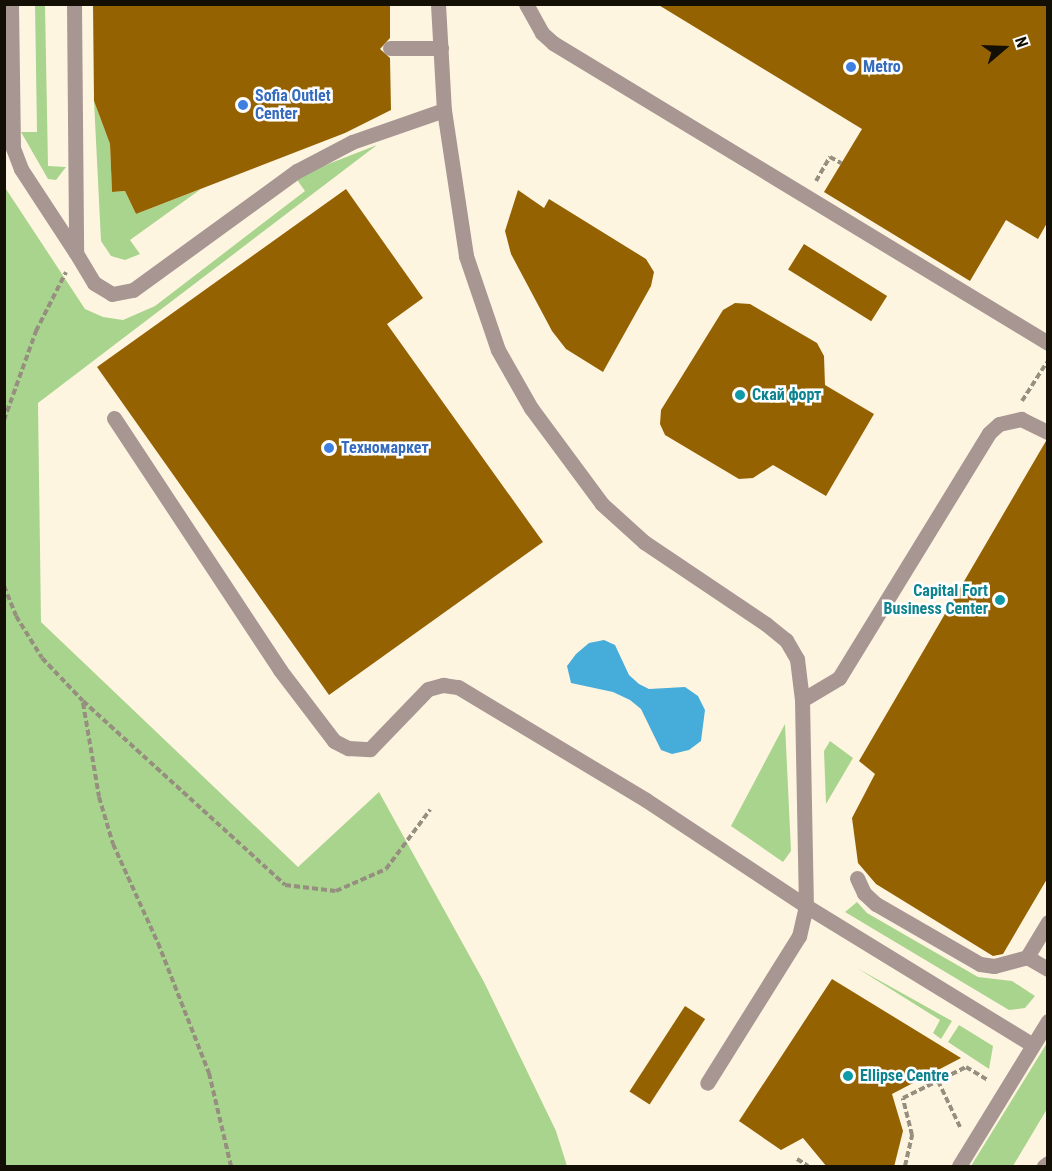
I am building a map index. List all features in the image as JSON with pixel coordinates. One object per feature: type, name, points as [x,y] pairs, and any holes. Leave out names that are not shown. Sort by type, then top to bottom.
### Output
[{"type":"street","points":[[11,4],[13,148],[21,169],[94,283],[112,294],[133,290],[297,171],[352,142],[444,110]]},
{"type":"street","points":[[74,4],[76,253]]},
{"type":"street","points":[[438,4],[444,110],[466,256],[483,316],[498,350],[531,408],[602,504],[644,542],[786,640],[797,659],[802,700],[806,906],[799,936],[707,1083]]},
{"type":"street","points":[[526,4],[542,33],[553,43],[1047,344]]},
{"type":"street","points":[[390,48],[441,48]]},
{"type":"street","points":[[114,418],[280,670],[334,741],[348,748],[370,749],[428,689],[443,685],[458,687],[646,800],[806,906],[1033,1045]]},
{"type":"street","points":[[802,700],[839,678],[989,434],[1011,420],[1032,422],[1047,432]]},
{"type":"street","points":[[857,878],[864,893],[876,904],[980,964],[994,966],[1027,957],[1047,922]]},
{"type":"street","points":[[1027,957],[1047,969]]},
{"type":"street","points":[[960,1167],[1047,1021]]},
{"type":"street","points":[[1044,1167],[1047,1163]]},
{"type":"path","points":[[806,197],[830,156],[841,163]]},
{"type":"path","points":[[4,420],[36,331],[76,253]]},
{"type":"path","points":[[1011,420],[1047,361]]},
{"type":"path","points":[[4,586],[16,616],[42,658],[83,701],[285,885],[336,891],[386,869],[430,810]]},
{"type":"path","points":[[83,701],[99,796],[113,844],[158,943],[209,1073],[231,1167]]},
{"type":"path","points":[[905,1167],[912,1135],[903,1098],[966,1067],[988,1080]]},
{"type":"path","points":[[938,1081],[960,1127]]},
{"type":"path","points":[[797,1159],[808,1167]]},
{"type":"green space","points":[[35,5],[45,5],[48,166],[66,167],[56,180],[48,179],[21,132],[37,132]]},
{"type":"green space","points":[[94,101],[110,144],[112,192],[125,191],[136,214],[201,189],[130,240],[140,254],[125,260],[111,256],[101,241]]},
{"type":"green space","points":[[377,145],[38,403],[41,622],[298,867],[379,792],[484,982],[556,1131],[567,1166],[5,1166],[4,186],[85,309],[103,317],[123,320],[155,306],[305,191],[295,177]]},
{"type":"green space","points":[[785,724],[791,851],[783,862],[731,826]]},
{"type":"green space","points":[[830,741],[853,758],[826,804],[824,751]]},
{"type":"green space","points":[[857,902],[867,913],[978,977],[1012,981],[1035,996],[1025,1008],[1009,1010],[845,912]]},
{"type":"green space","points":[[857,968],[952,1021],[941,1039],[933,1033],[940,1020]]},
{"type":"green space","points":[[959,1025],[993,1046],[989,1069],[948,1042]]},
{"type":"green space","points":[[1047,1043],[1047,1109],[1013,1166],[971,1166]]},
{"type":"water","points":[[604,640],[615,645],[629,675],[639,684],[649,689],[685,687],[698,696],[705,710],[701,741],[689,750],[672,754],[661,750],[641,709],[630,700],[613,692],[571,683],[567,666],[576,654],[589,643]]},
{"type":"building","name":"Sofia Outlet Center","points":[[93,4],[390,4],[390,38],[380,49],[390,58],[391,110],[345,133],[136,214],[125,191],[112,192],[110,144],[94,101]]},
{"type":"building","points":[[657,4],[1047,4],[1047,223],[1038,239],[1006,220],[970,281],[824,192],[862,129]]},
{"type":"building","points":[[346,189],[423,298],[387,324],[543,542],[329,695],[97,367]]},
{"type":"building","points":[[518,190],[544,208],[549,199],[646,259],[654,272],[651,286],[603,372],[566,349],[552,331],[511,254],[505,231]]},
{"type":"building","points":[[804,244],[887,296],[871,321],[788,269]]},
{"type":"building","name":"Скай форт","points":[[735,303],[750,304],[817,343],[824,356],[825,385],[874,414],[826,496],[773,465],[753,478],[739,479],[665,435],[660,424],[661,410],[723,310]]},
{"type":"building","name":"Capital Fort Business Center","points":[[1046,441],[1047,879],[1003,954],[993,956],[876,884],[858,863],[852,818],[875,774],[859,761]]},
{"type":"building","name":"Ellipse Centre","points":[[832,979],[961,1058],[892,1094],[903,1131],[894,1167],[827,1167],[803,1138],[781,1150],[739,1121]]},
{"type":"building","points":[[685,1006],[705,1019],[650,1105],[629,1092]]},
{"type":"place","name":"Metro","points":[[851,67]]},
{"type":"place","name":"Sofia Outlet Center","points":[[243,105]]},
{"type":"place","name":"Скай форт","points":[[740,395]]},
{"type":"place","name":"Техномаркет","points":[[329,448]]},
{"type":"place","name":"Capital Fort Business Center","points":[[1000,600]]},
{"type":"place","name":"Ellipse Centre","points":[[848,1076]]}]
